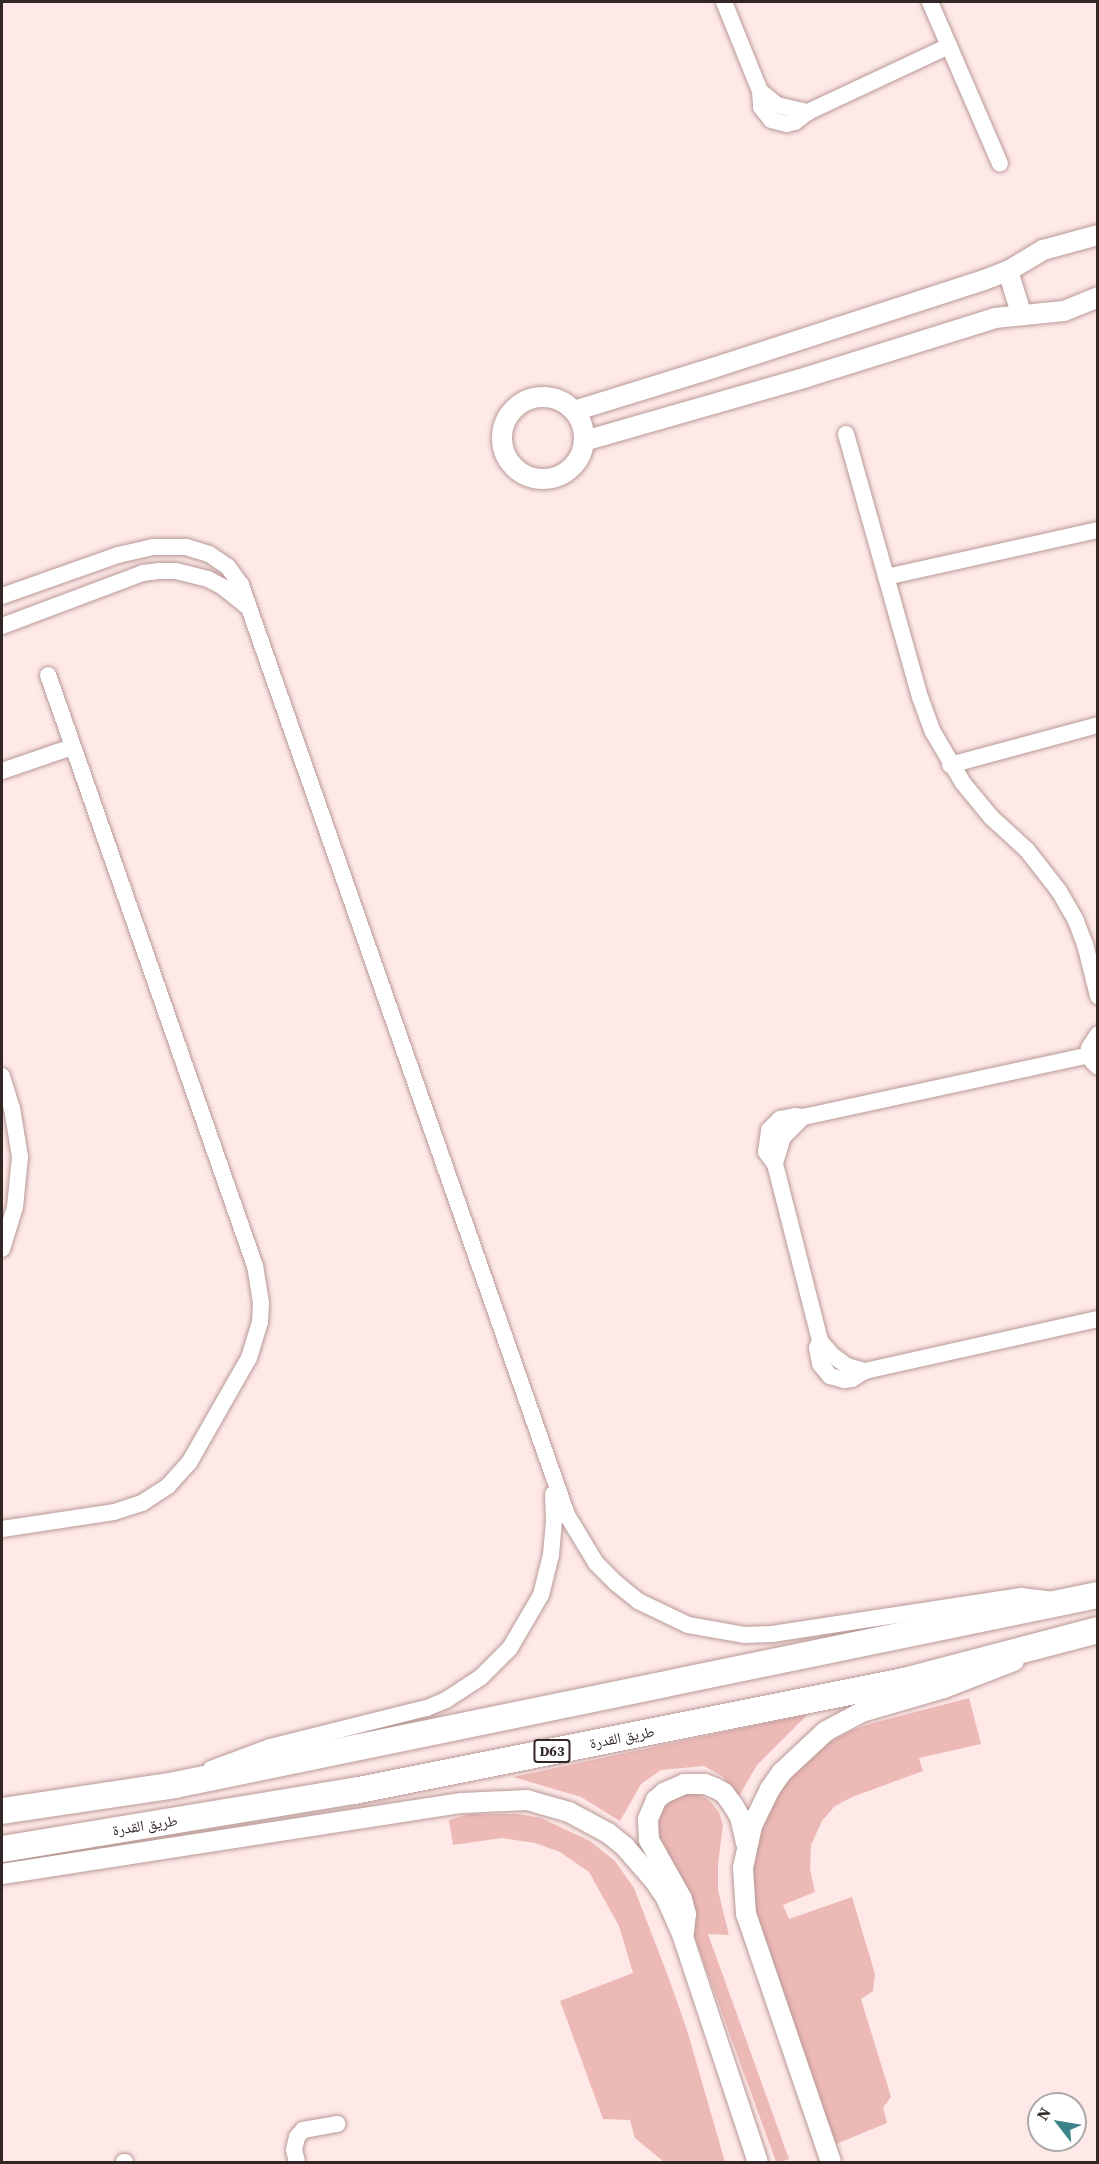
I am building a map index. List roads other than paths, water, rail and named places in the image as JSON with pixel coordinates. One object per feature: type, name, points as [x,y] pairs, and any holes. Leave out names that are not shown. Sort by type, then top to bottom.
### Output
[{"type":"main road","points":[[2,1811],[175,1785],[1098,1595]]},
{"type":"main road","name":"طريق القدرة","points":[[2,1849],[354,1791],[904,1681],[1098,1630]]},
{"type":"street","points":[[724,2],[760,91],[761,107],[765,114],[779,123],[795,122],[808,112],[949,46]]},
{"type":"street","points":[[930,2],[999,164]]},
{"type":"street","points":[[574,411],[819,334],[1008,271],[1043,250],[1098,235]]},
{"type":"street","points":[[1008,271],[1021,313]]},
{"type":"street","points":[[584,441],[807,377],[994,318],[1021,313],[1064,311],[1098,297]]},
{"type":"street","points":[[534,398],[553,398],[564,402],[574,411],[583,430],[584,441],[574,464],[553,477],[535,478],[518,470],[504,450],[503,426],[517,405],[534,398]]},
{"type":"street","points":[[846,434],[926,715],[950,765],[976,800],[1027,850],[1059,891],[1079,929],[1098,996]]},
{"type":"street","points":[[886,577],[1098,530]]},
{"type":"street","points":[[2,596],[136,549],[170,546],[198,550],[219,560],[241,585],[567,1515],[596,1563],[638,1600],[688,1625],[716,1632],[772,1634],[1021,1596],[1047,1597],[1060,1603]]},
{"type":"street","points":[[2,626],[143,573],[160,571],[176,571],[208,579],[223,586],[248,607]]},
{"type":"street","points":[[2,1529],[114,1512],[142,1503],[168,1486],[189,1463],[249,1358],[260,1322],[260,1293],[255,1266],[48,675]]},
{"type":"street","points":[[950,765],[1098,725]]},
{"type":"street","points":[[2,771],[72,747]]},
{"type":"street","points":[[1098,1034],[1091,1042],[1094,1061],[803,1117],[787,1116],[780,1119],[769,1130],[766,1137],[766,1152],[775,1164],[820,1341],[818,1356],[824,1370],[830,1376],[844,1380],[852,1379],[865,1371],[1098,1318]]},
{"type":"street","points":[[2,1076],[14,1116],[20,1157],[15,1207],[2,1249]]},
{"type":"street","points":[[175,1785],[222,1764],[270,1747],[427,1708],[446,1700],[481,1677],[516,1640],[541,1595],[554,1537],[551,1466]]},
{"type":"street","points":[[831,2163],[747,1914],[743,1868],[747,1845],[760,1807],[770,1789],[795,1757],[826,1731],[862,1712],[975,1678],[1060,1639]]},
{"type":"street","points":[[683,1936],[687,1922],[685,1906],[649,1840],[648,1819],[656,1800],[664,1793],[684,1784],[705,1784],[715,1788],[724,1793],[740,1817],[747,1845]]},
{"type":"street","points":[[2,1874],[462,1803],[527,1800],[569,1812],[608,1833],[625,1847],[654,1880],[666,1898],[683,1936],[758,2163]]},
{"type":"street","points":[[297,2163],[294,2150],[297,2137],[303,2130],[337,2124]]}]
